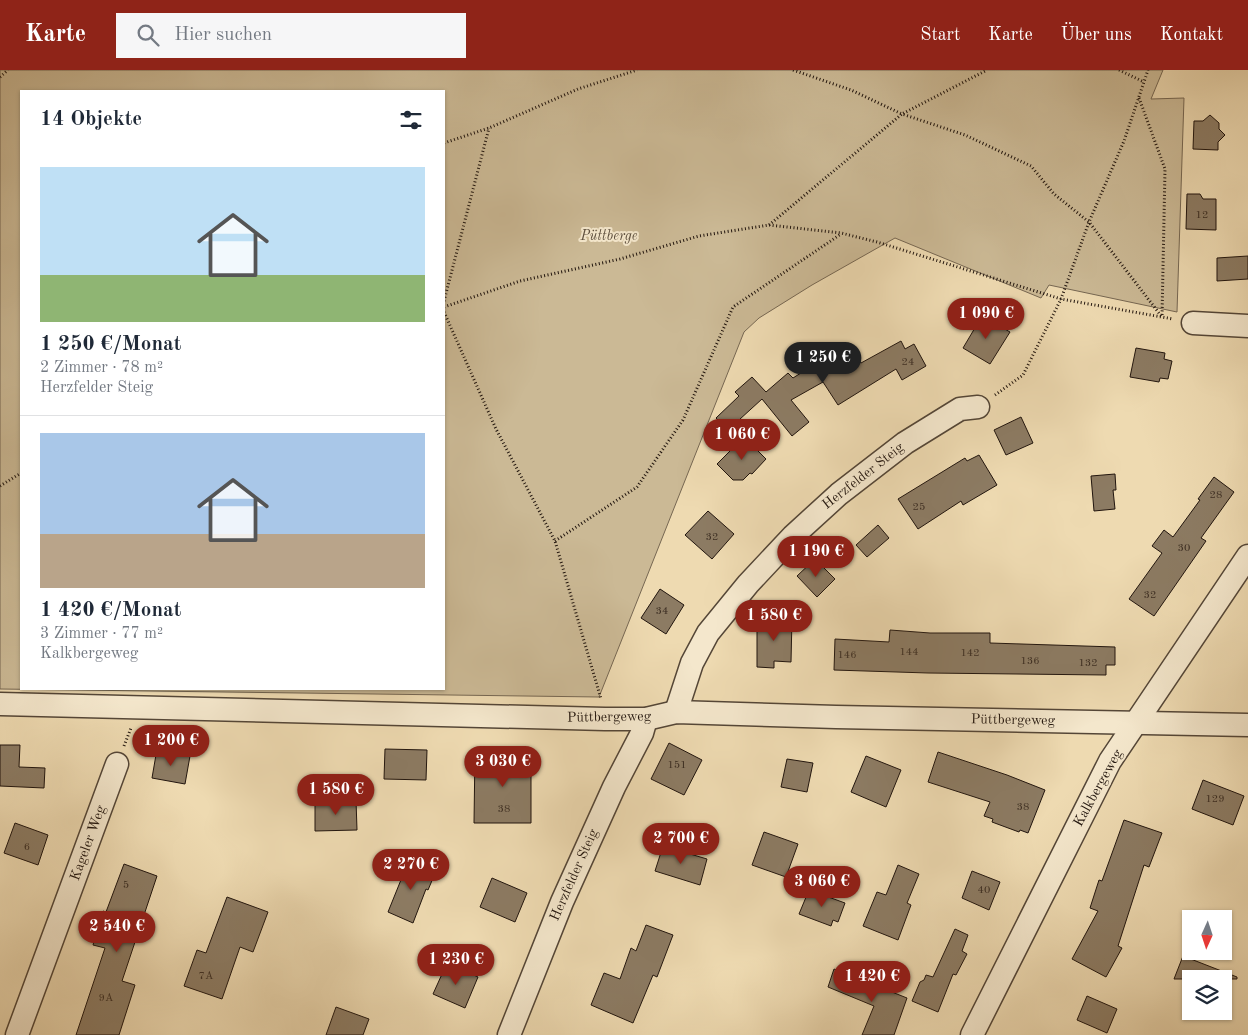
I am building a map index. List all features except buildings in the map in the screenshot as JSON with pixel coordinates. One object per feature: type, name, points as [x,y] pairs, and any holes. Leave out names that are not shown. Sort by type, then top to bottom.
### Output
[{"type":"street","points":[[1193,323],[1248,326]]},
{"type":"street","name":"Herzfelder Steig","points":[[676,712],[692,663],[708,633],[748,584],[793,536],[838,494],[904,443],[960,409],[978,408]]},
{"type":"street","name":"Kalkbergeweg","points":[[972,1035],[1110,762],[1248,556]]},
{"type":"street","name":"Püttbergeweg","points":[[0,704],[605,719],[646,719],[676,712],[1248,725]]},
{"type":"street","name":"Herzfelder Steig","points":[[509,1035],[562,902],[614,787],[642,733],[646,719]]},
{"type":"street","name":"Kageler Weg","points":[[17,1035],[117,764]]},
{"type":"path","points":[[0,77],[8,70]]},
{"type":"path","points":[[445,143],[490,128],[578,89],[637,70]]},
{"type":"path","points":[[793,70],[851,90],[902,114],[965,135],[1031,166],[1054,194],[1089,222],[1162,318]]},
{"type":"path","points":[[769,225],[902,114],[987,70]]},
{"type":"path","points":[[1119,70],[1144,82]]},
{"type":"path","points":[[978,408],[1023,376],[1061,298],[1089,222],[1124,141],[1148,70]]},
{"type":"path","points":[[1139,96],[1165,169],[1162,318]]},
{"type":"path","points":[[445,296],[490,128]]},
{"type":"path","points":[[445,307],[520,281],[620,259],[699,236],[769,225],[842,234],[878,242],[1061,298],[1193,323]]},
{"type":"path","points":[[555,541],[637,487],[683,420],[733,307],[842,234]]},
{"type":"path","points":[[445,314],[496,429],[555,541],[604,708],[605,719]]},
{"type":"path","points":[[0,486],[20,474]]},
{"type":"path","points":[[117,764],[138,708]]},
{"type":"green space","name":"Püttberge","points":[[0,70],[1163,70],[1151,99],[1184,98],[1177,312],[1049,285],[1041,298],[895,238],[812,285],[759,318],[744,332],[599,697],[75,690],[445,690],[445,90],[20,90],[20,689],[0,689]]}]
